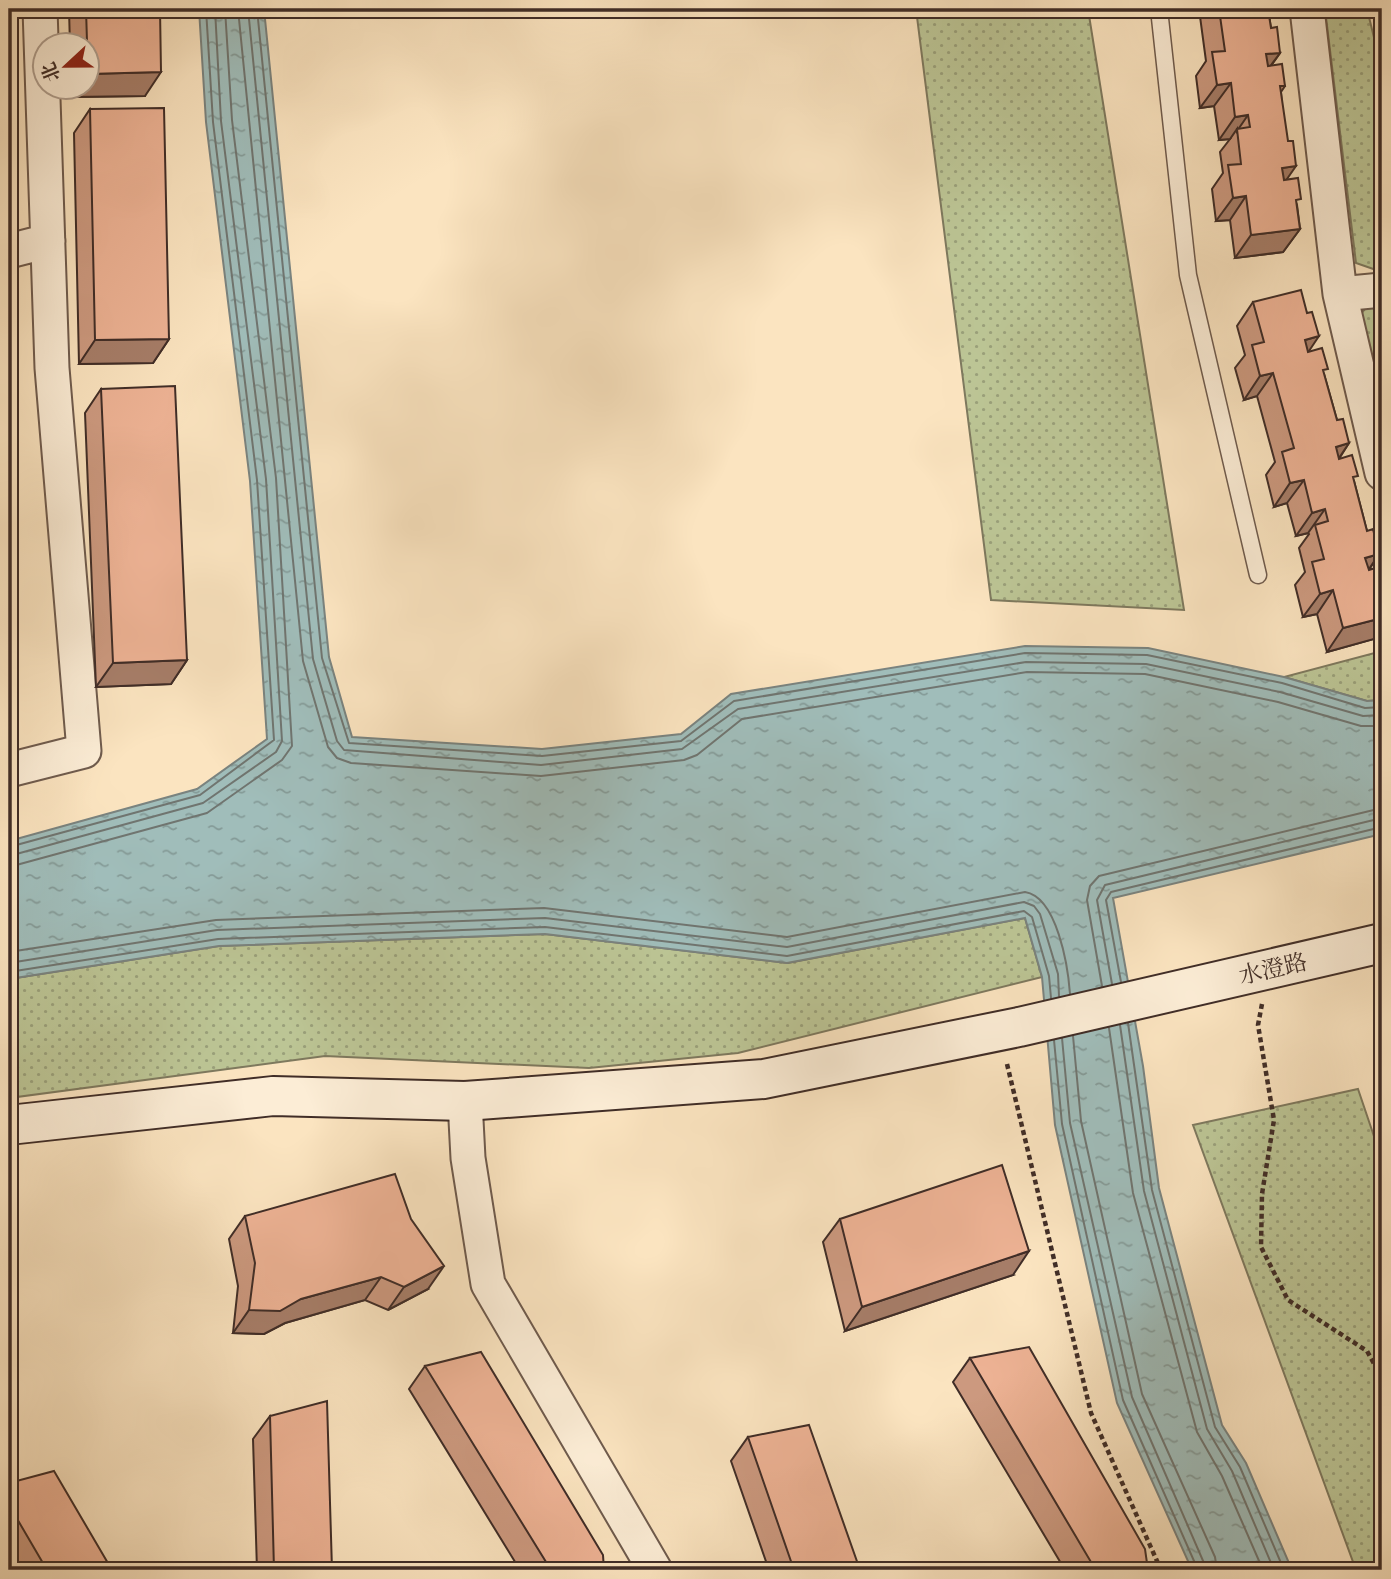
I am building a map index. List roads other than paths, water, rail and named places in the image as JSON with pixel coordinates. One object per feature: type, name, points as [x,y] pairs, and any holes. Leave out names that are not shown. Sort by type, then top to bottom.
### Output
[{"type":"street","points":[[9,770],[84,751],[52,368],[40,9]]},
{"type":"street","points":[[1307,9],[1340,294],[1382,473]]},
{"type":"street","points":[[9,251],[48,241]]},
{"type":"street","points":[[1340,294],[1382,290]]},
{"type":"street","name":"水澄路","points":[[9,1125],[273,1096],[465,1101],[764,1079],[1009,1029],[1382,943]]},
{"type":"street","points":[[465,1101],[468,1158],[488,1283],[655,1570]]},
{"type":"lane","points":[[1159,9],[1188,275],[1258,575]]},
{"type":"water","points":[[199,9],[264,9],[329,657],[352,737],[542,749],[681,734],[731,694],[1025,646],[1148,648],[1284,677],[1367,701],[1382,700],[1382,834],[1113,898],[1143,1066],[1159,1188],[1222,1425],[1246,1463],[1292,1570],[1192,1570],[1117,1403],[1055,1125],[1042,977],[1025,918],[787,963],[545,934],[219,946],[9,979],[9,841],[197,789],[267,739],[250,481],[206,122]]}]
